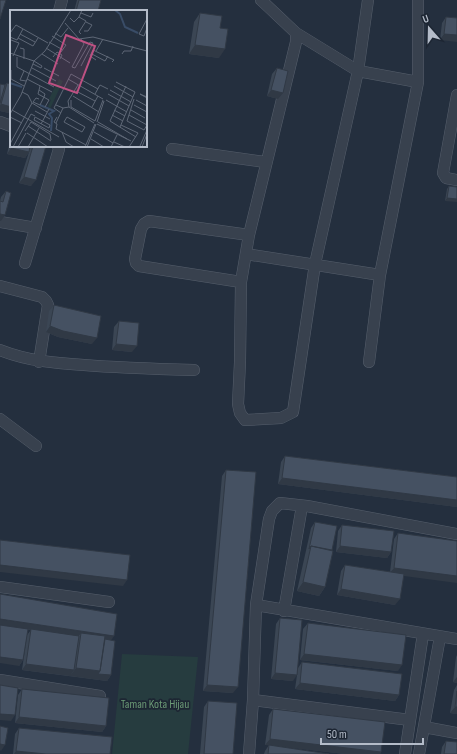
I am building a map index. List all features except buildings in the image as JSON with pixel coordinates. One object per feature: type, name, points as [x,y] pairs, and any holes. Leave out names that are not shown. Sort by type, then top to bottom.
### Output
[{"type":"street","points":[[59,10],[62,0]]},
{"type":"street","points":[[261,0],[296,33],[358,71],[418,82]]},
{"type":"street","points":[[296,33],[296,42],[265,162],[249,235],[241,282],[238,404],[240,413],[246,420],[281,418],[293,412],[315,264],[358,71],[368,0]]},
{"type":"street","points":[[369,362],[380,275],[418,82],[418,0]]},
{"type":"street","points":[[457,95],[454,128],[443,173],[446,178],[457,180]]},
{"type":"street","points":[[25,263],[58,147]]},
{"type":"street","points":[[172,149],[265,162]]},
{"type":"street","points":[[241,282],[139,266],[135,259],[141,229],[144,224],[149,221],[249,235]]},
{"type":"street","points":[[0,222],[36,228]]},
{"type":"street","points":[[246,254],[380,275]]},
{"type":"street","points":[[0,286],[42,297],[46,300],[48,305],[39,362]]},
{"type":"street","points":[[0,350],[14,356],[39,362],[103,367],[194,370]]},
{"type":"street","points":[[0,420],[36,446]]},
{"type":"street","points":[[249,754],[253,700],[256,605],[269,519],[272,511],[280,503],[457,534]]},
{"type":"street","points":[[284,611],[302,506]]},
{"type":"street","points":[[0,587],[109,602]]},
{"type":"street","points":[[256,605],[284,611],[457,639]]},
{"type":"street","points":[[405,754],[423,634]]},
{"type":"street","points":[[419,754],[440,637]]},
{"type":"street","points":[[0,680],[100,696]]},
{"type":"street","points":[[253,700],[410,720]]},
{"type":"street","points":[[424,727],[457,732]]},
{"type":"green space","name":"Taman Kota Hijau","points":[[122,654],[198,657],[188,754],[112,754]]}]
